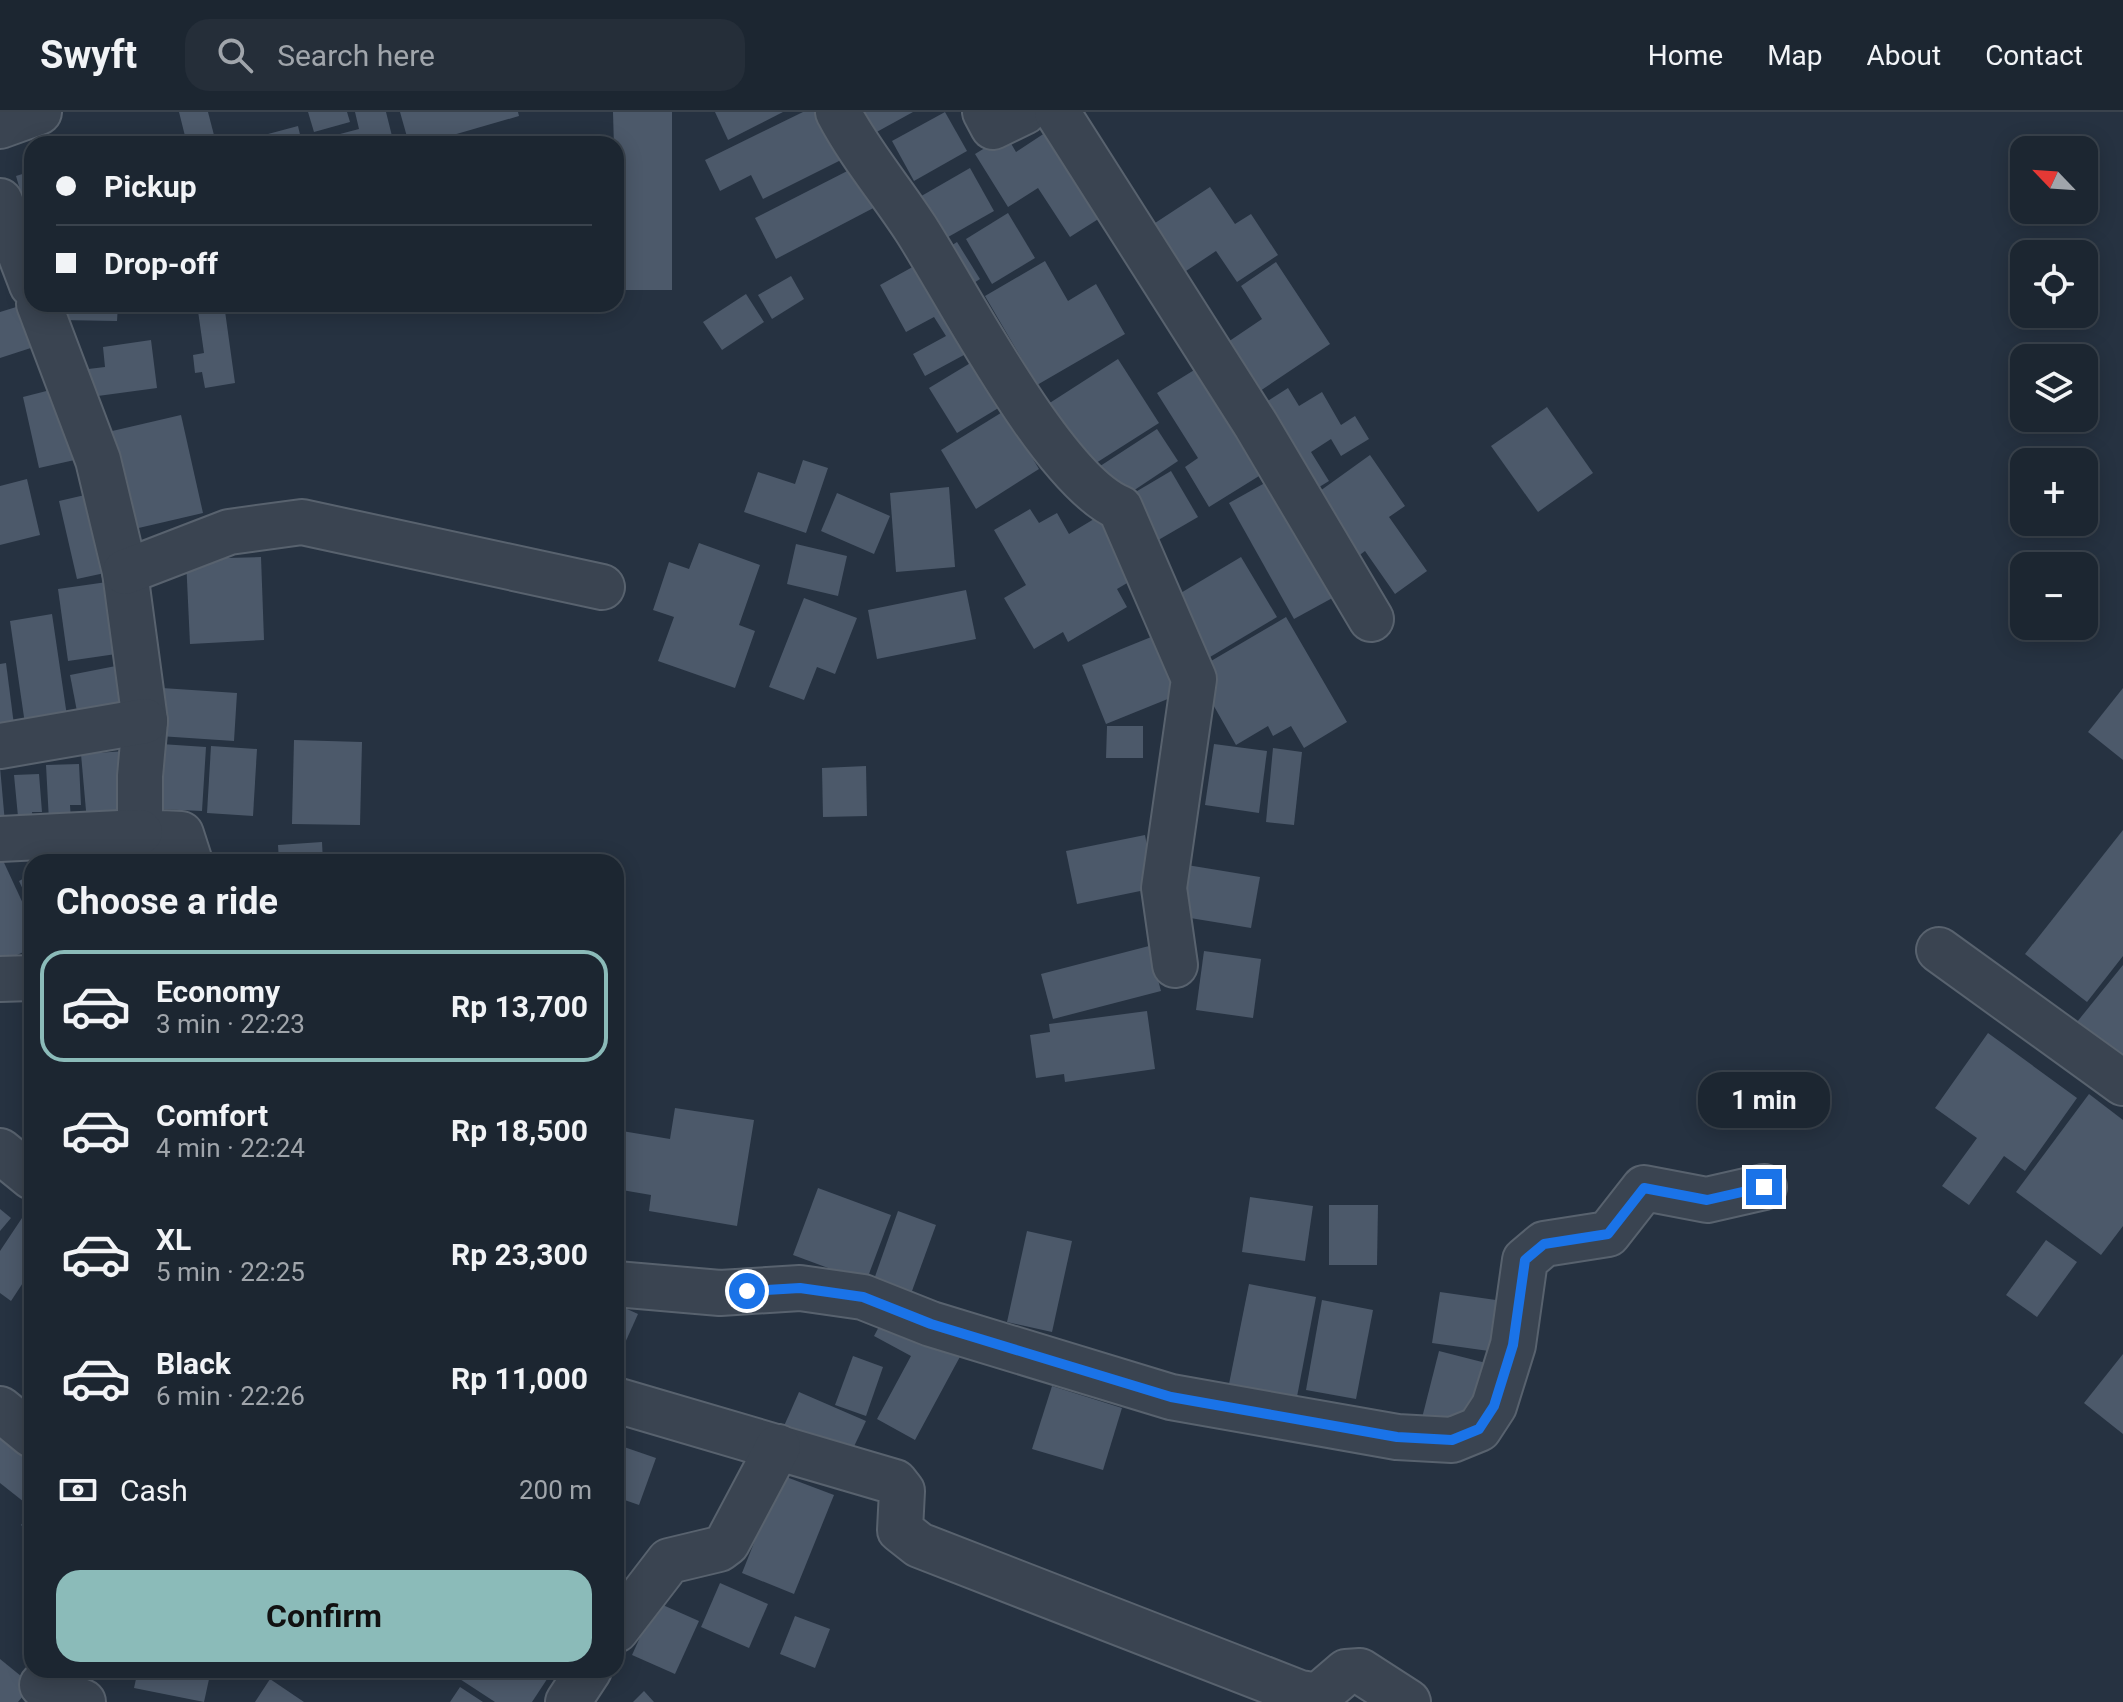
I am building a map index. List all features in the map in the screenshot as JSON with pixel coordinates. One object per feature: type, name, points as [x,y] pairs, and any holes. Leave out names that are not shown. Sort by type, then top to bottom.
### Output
[{"type":"street","points":[[0,126],[39,112]]},
{"type":"street","points":[[838,112],[857,148],[914,226],[1045,438],[1101,500],[1120,508],[1194,679],[1164,888],[1175,965]]},
{"type":"street","points":[[985,112],[993,127],[1024,112]]},
{"type":"street","points":[[1057,112],[1256,425],[1371,619]]},
{"type":"street","points":[[0,201],[24,264]]},
{"type":"street","points":[[42,312],[98,460],[125,572],[145,721],[140,776],[140,832]]},
{"type":"street","points":[[125,572],[229,532],[302,522],[602,587]]},
{"type":"street","points":[[0,746],[145,721]]},
{"type":"street","points":[[0,839],[140,832],[181,834],[187,854]]},
{"type":"street","points":[[1939,950],[2123,1083]]},
{"type":"street","points":[[0,979],[24,978]]},
{"type":"street","points":[[0,1151],[24,1170]]},
{"type":"street","points":[[624,1285],[720,1293],[800,1288],[863,1297],[931,1324],[1171,1397],[1397,1437],[1452,1440],[1479,1429],[1494,1406],[1513,1345],[1525,1260],[1544,1244],[1608,1234],[1644,1188],[1707,1200],[1764,1187]]},
{"type":"street","points":[[624,1402],[895,1482],[902,1491],[900,1530],[919,1545],[1300,1693],[1318,1696],[1346,1672],[1360,1671],[1408,1702]]},
{"type":"street","points":[[0,1409],[24,1428]]},
{"type":"street","points":[[624,1620],[669,1561],[719,1549],[727,1543],[778,1447]]},
{"type":"street","points":[[568,1702],[584,1678]]},
{"type":"street","points":[[39,1686],[83,1702]]},
{"type":"building","points":[[179,112],[208,112],[214,136],[185,136]]},
{"type":"building","points":[[308,112],[347,112],[350,122],[314,132]]},
{"type":"building","points":[[355,112],[386,112],[392,136],[341,136],[359,129]]},
{"type":"building","points":[[400,112],[518,112],[519,116],[450,136],[407,136]]},
{"type":"building","points":[[613,112],[672,112],[672,290],[624,290],[624,136],[614,136]]},
{"type":"building","points":[[715,112],[783,112],[728,140]]},
{"type":"building","points":[[803,112],[825,112],[847,157],[763,199],[751,175],[720,191],[705,160]]},
{"type":"building","points":[[849,112],[913,112],[864,139]]},
{"type":"building","points":[[945,112],[967,151],[914,181],[892,141]]},
{"type":"building","points":[[1057,125],[1111,211],[1070,237],[1038,188],[1008,207],[975,154],[1006,135],[1016,152]]},
{"type":"building","points":[[298,126],[300,136],[260,136]]},
{"type":"building","points":[[861,164],[881,204],[776,259],[755,218]]},
{"type":"building","points":[[970,168],[994,211],[934,245],[911,202]]},
{"type":"building","points":[[24,174],[24,204],[16,176]]},
{"type":"building","points":[[1210,187],[1235,224],[1251,214],[1278,255],[1237,282],[1216,251],[1183,273],[1152,225]]},
{"type":"building","points":[[1008,213],[1035,258],[992,284],[966,239]]},
{"type":"building","points":[[957,242],[980,279],[966,288],[943,251]]},
{"type":"building","points":[[927,259],[975,349],[925,376],[913,354],[946,336],[934,317],[906,332],[880,285]]},
{"type":"building","points":[[1045,261],[1068,301],[1096,284],[1125,334],[1037,385],[985,296]]},
{"type":"building","points":[[1276,262],[1330,344],[1257,393],[1225,344],[1262,319],[1241,286]]},
{"type":"building","points":[[791,276],[804,299],[772,319],[758,295]]},
{"type":"building","points":[[746,294],[764,322],[722,350],[703,322]]},
{"type":"building","points":[[24,305],[24,312],[29,312],[40,345],[0,358],[0,312]]},
{"type":"building","points":[[61,312],[118,312],[117,321],[61,320]]},
{"type":"building","points":[[198,312],[225,312],[235,383],[205,388],[202,372],[195,373],[193,355],[204,353]]},
{"type":"building","points":[[151,340],[157,388],[83,398],[80,370],[105,367],[103,347]]},
{"type":"building","points":[[982,356],[1010,401],[957,433],[929,388]]},
{"type":"building","points":[[1118,359],[1159,423],[1085,470],[1045,406]]},
{"type":"building","points":[[1212,359],[1277,465],[1209,507],[1185,467],[1198,458],[1157,393]]},
{"type":"building","points":[[62,387],[79,459],[39,468],[23,397]]},
{"type":"building","points":[[1288,388],[1299,406],[1322,392],[1341,425],[1355,416],[1369,439],[1341,456],[1331,439],[1311,452],[1329,481],[1303,497],[1252,411]]},
{"type":"building","points":[[1547,407],[1593,473],[1538,512],[1491,446]]},
{"type":"building","points":[[1004,411],[1039,469],[976,509],[941,450]]},
{"type":"building","points":[[181,415],[203,513],[130,530],[108,432]]},
{"type":"building","points":[[1157,429],[1178,461],[1112,505],[1091,472]]},
{"type":"building","points":[[1370,455],[1405,506],[1389,517],[1427,571],[1395,594],[1365,551],[1349,563],[1306,501]]},
{"type":"building","points":[[803,460],[828,468],[806,533],[744,512],[758,472],[795,484]]},
{"type":"building","points":[[1171,471],[1198,517],[1148,546],[1122,500]]},
{"type":"building","points":[[1283,473],[1347,590],[1294,619],[1229,503]]},
{"type":"building","points":[[27,479],[40,535],[0,545],[0,486]]},
{"type":"building","points":[[949,487],[955,567],[896,572],[890,493]]},
{"type":"building","points":[[98,492],[114,571],[77,579],[59,501]]},
{"type":"building","points":[[837,493],[890,516],[874,554],[821,531]]},
{"type":"building","points":[[1030,509],[1039,523],[1057,513],[1069,534],[1109,510],[1144,573],[1117,589],[1127,607],[1068,642],[1063,632],[1034,649],[1004,598],[1026,585],[994,530]]},
{"type":"building","points":[[699,543],[760,565],[739,625],[755,631],[735,688],[658,661],[674,617],[653,610],[669,562],[689,569]]},
{"type":"building","points":[[796,544],[847,556],[838,596],[787,584]]},
{"type":"building","points":[[261,557],[264,640],[190,644],[186,559]]},
{"type":"building","points":[[1241,557],[1277,617],[1205,660],[1169,600]]},
{"type":"building","points":[[114,581],[123,653],[68,661],[58,589]]},
{"type":"building","points":[[966,590],[976,639],[877,659],[868,610]]},
{"type":"building","points":[[804,598],[857,618],[835,674],[817,667],[804,700],[769,687]]},
{"type":"building","points":[[52,614],[67,716],[25,724],[10,621]]},
{"type":"building","points":[[1286,617],[1347,722],[1304,748],[1291,726],[1273,736],[1268,726],[1236,745],[1194,671]]},
{"type":"building","points":[[1161,633],[1185,692],[1106,724],[1082,665]]},
{"type":"building","points":[[6,663],[14,725],[0,727],[0,664]]},
{"type":"building","points":[[126,664],[136,717],[80,727],[70,675]]},
{"type":"building","points":[[162,688],[237,693],[234,741],[159,736]]},
{"type":"building","points":[[2123,688],[2123,760],[2088,732]]},
{"type":"building","points":[[1107,726],[1143,726],[1143,758],[1106,758]]},
{"type":"building","points":[[294,740],[362,742],[360,825],[292,824]]},
{"type":"building","points":[[161,744],[206,747],[202,811],[157,809]]},
{"type":"building","points":[[1214,744],[1267,751],[1259,813],[1205,805]]},
{"type":"building","points":[[211,746],[257,749],[253,816],[207,813]]},
{"type":"building","points":[[1273,748],[1302,752],[1294,825],[1266,822]]},
{"type":"building","points":[[126,751],[131,818],[87,822],[81,754]]},
{"type":"building","points":[[79,764],[81,805],[70,805],[71,820],[49,821],[46,765]]},
{"type":"building","points":[[866,766],[867,816],[823,817],[822,768]]},
{"type":"building","points":[[0,767],[5,823],[0,824]]},
{"type":"building","points":[[39,774],[42,812],[32,812],[34,825],[19,827],[14,775]]},
{"type":"building","points":[[2123,830],[2123,956],[2087,1002],[2025,954]]},
{"type":"building","points":[[1145,835],[1155,888],[1077,904],[1066,851]]},
{"type":"building","points":[[322,842],[323,854],[279,854],[278,845]]},
{"type":"building","points":[[0,854],[24,906],[24,952],[0,963]]},
{"type":"building","points":[[1187,865],[1260,877],[1251,928],[1178,916]]},
{"type":"building","points":[[1149,946],[1161,991],[1053,1019],[1041,974]]},
{"type":"building","points":[[1204,951],[1261,959],[1253,1018],[1196,1010]]},
{"type":"building","points":[[2123,965],[2123,1060],[2077,1022]]},
{"type":"building","points":[[1147,1011],[1155,1069],[1065,1082],[1064,1074],[1036,1078],[1030,1035],[1050,1032],[1049,1024]]},
{"type":"building","points":[[1988,1033],[2077,1098],[2025,1171],[2004,1156],[1969,1205],[1942,1186],[1977,1138],[1935,1108]]},
{"type":"building","points":[[2089,1094],[2123,1120],[2123,1226],[2101,1255],[2016,1192]]},
{"type":"building","points":[[675,1108],[754,1120],[737,1226],[649,1211],[651,1195],[624,1190],[624,1131],[670,1139]]},
{"type":"building","points":[[818,1188],[891,1215],[866,1282],[793,1255]]},
{"type":"building","points":[[1250,1197],[1313,1206],[1305,1261],[1242,1252]]},
{"type":"building","points":[[1329,1205],[1378,1205],[1377,1265],[1329,1265]]},
{"type":"building","points":[[0,1209],[11,1218],[0,1231]]},
{"type":"building","points":[[898,1211],[936,1225],[908,1302],[871,1288]]},
{"type":"building","points":[[24,1215],[24,1281],[11,1301],[0,1293],[0,1251]]},
{"type":"building","points":[[1027,1231],[1072,1241],[1052,1332],[1007,1322]]},
{"type":"building","points":[[2046,1240],[2077,1262],[2037,1317],[2006,1295]]},
{"type":"building","points":[[1249,1284],[1316,1297],[1296,1402],[1228,1389]]},
{"type":"building","points":[[1440,1292],[1510,1302],[1503,1353],[1432,1343]]},
{"type":"building","points":[[1322,1300],[1373,1310],[1356,1399],[1306,1390]]},
{"type":"building","points":[[624,1308],[638,1314],[624,1345]]},
{"type":"building","points":[[882,1321],[936,1350],[940,1342],[962,1353],[915,1440],[877,1419],[911,1356],[874,1336]]},
{"type":"building","points":[[1439,1351],[1486,1363],[1469,1429],[1422,1418]]},
{"type":"building","points":[[2123,1354],[2123,1434],[2084,1403]]},
{"type":"building","points":[[853,1356],[883,1367],[866,1416],[835,1405]]},
{"type":"building","points":[[1052,1386],[1122,1408],[1103,1470],[1032,1449]]},
{"type":"building","points":[[799,1392],[866,1421],[850,1455],[784,1426]]},
{"type":"building","points":[[0,1419],[24,1437],[24,1502],[0,1483]]},
{"type":"building","points":[[624,1447],[656,1458],[639,1505],[624,1500]]},
{"type":"building","points":[[781,1475],[834,1495],[794,1594],[742,1573]]},
{"type":"building","points":[[720,1583],[768,1604],[749,1648],[701,1627]]},
{"type":"building","points":[[656,1602],[699,1621],[675,1674],[632,1655]]},
{"type":"building","points":[[795,1616],[830,1629],[815,1668],[780,1654]]},
{"type":"building","points":[[0,1659],[32,1685],[18,1702],[0,1702]]},
{"type":"building","points":[[64,1678],[84,1678],[76,1693]]},
{"type":"building","points":[[136,1678],[209,1678],[204,1702],[134,1688]]},
{"type":"building","points":[[458,1678],[548,1678],[532,1702],[495,1702]]},
{"type":"building","points":[[270,1679],[304,1702],[255,1702]]},
{"type":"building","points":[[460,1687],[483,1702],[450,1702]]},
{"type":"building","points":[[644,1691],[654,1702],[633,1702]]},
{"type":"route","points":[[747,1291],[800,1288],[863,1297],[931,1324],[1171,1397],[1397,1437],[1452,1440],[1479,1429],[1494,1406],[1513,1345],[1525,1260],[1544,1244],[1608,1234],[1644,1188],[1707,1200],[1764,1187]]}]
